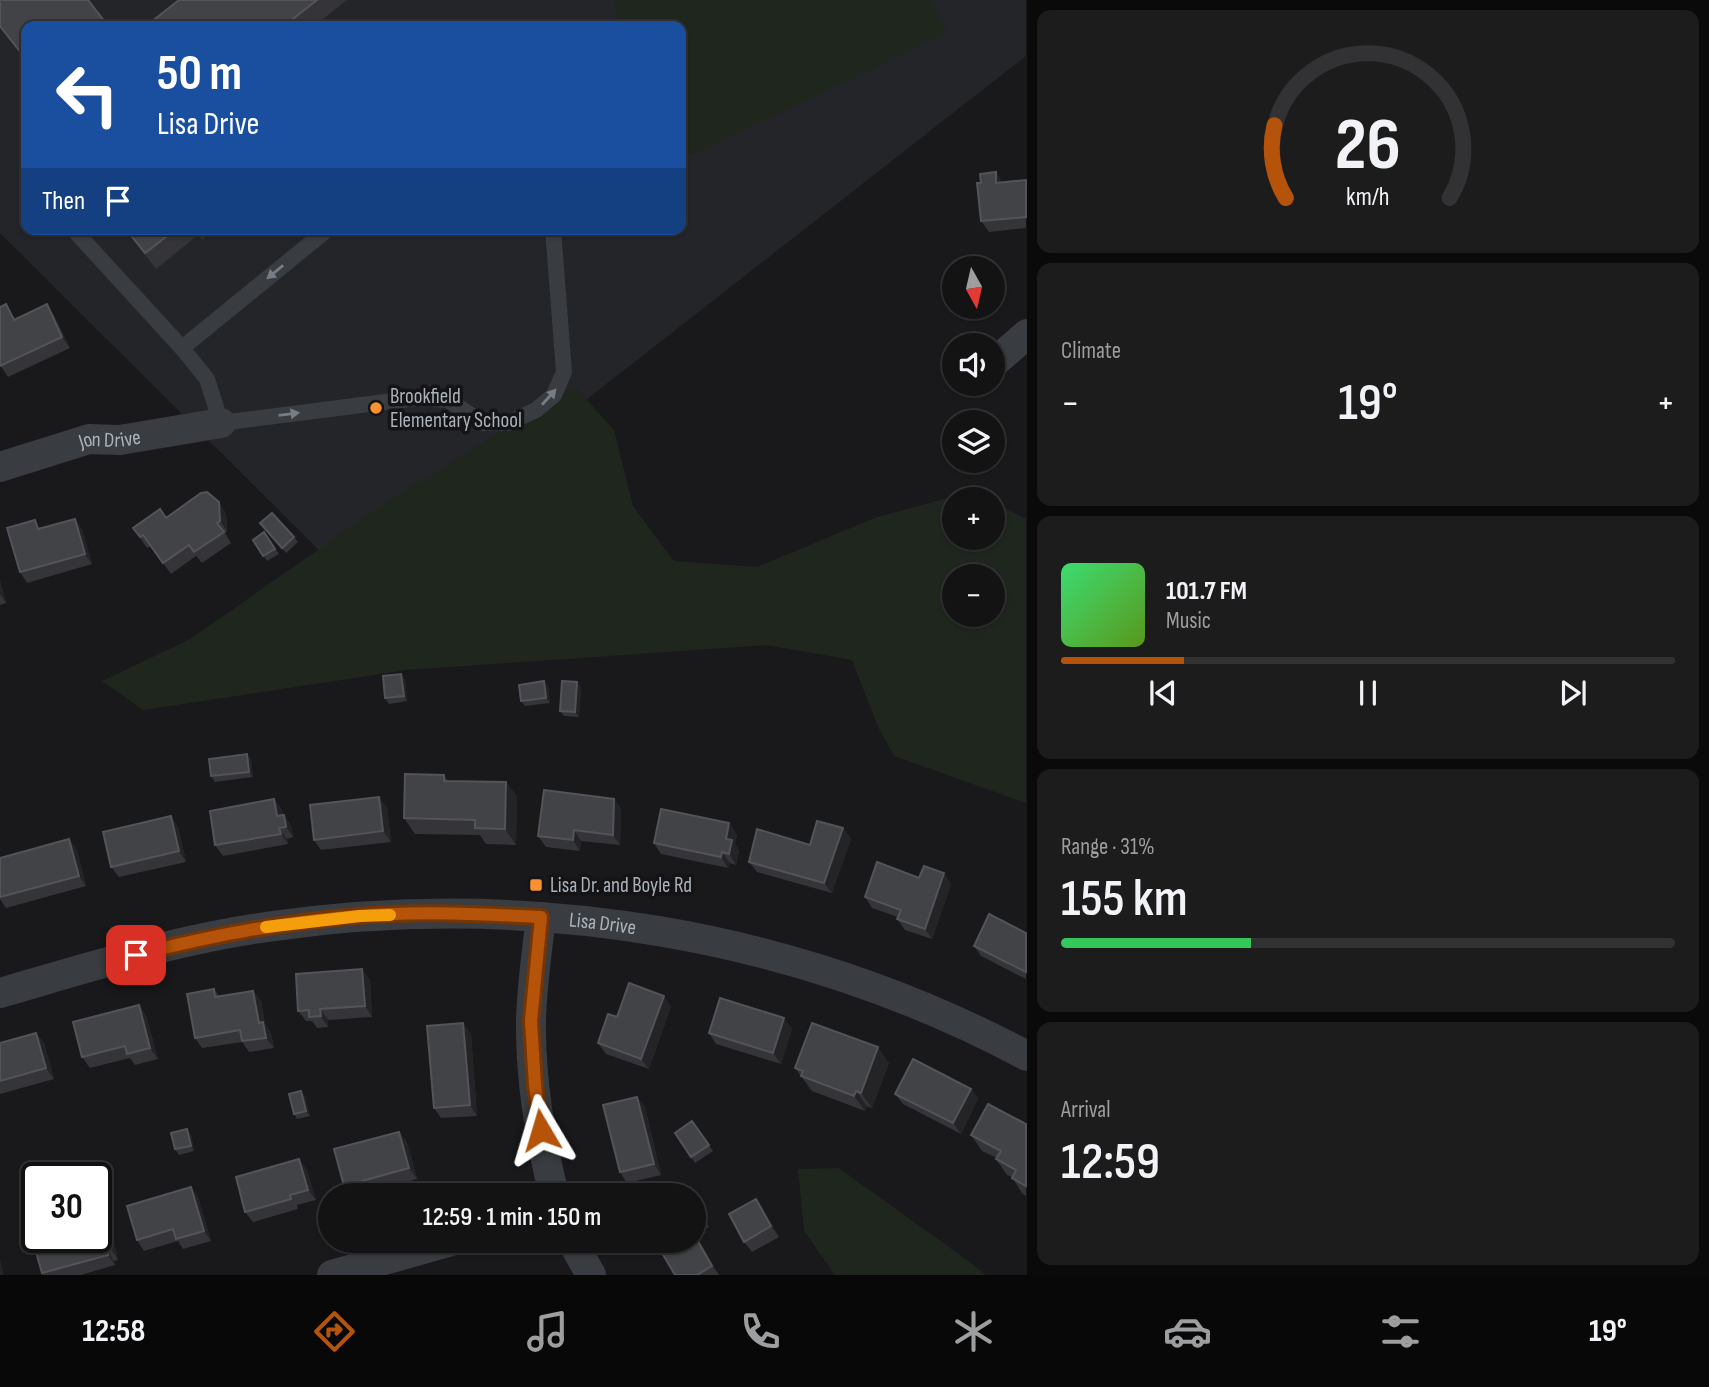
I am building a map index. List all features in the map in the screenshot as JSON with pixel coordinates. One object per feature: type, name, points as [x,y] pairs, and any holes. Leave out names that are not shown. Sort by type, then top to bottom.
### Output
[{"type":"street","points":[[1005,353],[1027,334]]},
{"type":"street","name":"Jon Drive","points":[[0,467],[49,454],[89,439],[131,439],[221,423]]},
{"type":"street","name":"Lisa Drive","points":[[0,993],[180,944],[272,926],[360,916],[412,914],[541,917],[638,927],[699,937],[770,954],[902,998],[972,1027],[1027,1056]]},
{"type":"street","points":[[541,917],[531,1021],[535,1085],[544,1153],[551,1183]]},
{"type":"street","points":[[332,1275],[409,1253]]},
{"type":"street","points":[[579,1253],[591,1275]]},
{"type":"lane","points":[[78,235],[207,379],[221,423],[416,398],[448,400],[483,423],[508,423],[536,410],[554,395],[564,372],[553,235]]},
{"type":"lane","points":[[182,348],[321,235]]},
{"type":"shaded area","name":"Brookfield Elementary School","points":[[0,0],[1026,0],[1026,56],[352,583],[0,233]]},
{"type":"shaded area","points":[[614,0],[931,0],[947,33],[692,155],[686,153],[686,21],[619,21]]},
{"type":"shaded area","points":[[574,386],[614,430],[633,506],[674,561],[757,567],[877,517],[942,500],[942,550],[1005,550],[1005,508],[1026,519],[1026,803],[894,756],[878,727],[852,660],[766,645],[407,670],[143,710],[102,681],[190,639],[384,504]]},
{"type":"shaded area","points":[[839,1168],[986,1275],[835,1275],[804,1231],[798,1169]]},
{"type":"building","points":[[0,0],[88,0],[104,21],[21,21],[21,53],[0,26]]},
{"type":"building","points":[[179,0],[317,0],[290,21],[152,21]]},
{"type":"building","points":[[996,172],[996,183],[1026,180],[1026,217],[981,221],[977,183],[981,183],[980,174]]},
{"type":"building","points":[[131,235],[168,235],[145,253]]},
{"type":"building","points":[[6,304],[14,320],[47,304],[62,337],[0,366],[0,307]]},
{"type":"building","points":[[207,492],[219,502],[220,521],[217,523],[224,532],[194,552],[189,545],[163,563],[143,535],[140,537],[133,528],[160,509],[166,518],[201,493]]},
{"type":"building","points":[[272,513],[294,537],[282,548],[260,523]]},
{"type":"building","points":[[75,519],[85,554],[20,572],[7,528],[35,520],[38,529]]},
{"type":"building","points":[[264,532],[275,549],[263,556],[253,540]]},
{"type":"building","points":[[401,674],[404,696],[385,698],[383,676]]},
{"type":"building","points":[[544,681],[546,698],[521,701],[519,685]]},
{"type":"building","points":[[562,681],[577,682],[575,712],[560,711]]},
{"type":"building","points":[[247,754],[249,772],[211,776],[209,759]]},
{"type":"building","points":[[405,774],[444,775],[444,781],[506,782],[505,829],[475,828],[475,820],[404,818]]},
{"type":"building","points":[[544,790],[614,799],[613,835],[574,830],[573,840],[538,836]]},
{"type":"building","points":[[379,797],[383,831],[314,840],[310,805]]},
{"type":"building","points":[[274,799],[277,816],[284,815],[286,827],[279,828],[281,834],[215,845],[210,811]]},
{"type":"building","points":[[661,809],[729,823],[726,839],[732,840],[729,854],[722,852],[721,857],[654,843]]},
{"type":"building","points":[[171,816],[179,851],[111,867],[103,832]]},
{"type":"building","points":[[817,821],[843,828],[824,883],[749,862],[757,829],[810,845]]},
{"type":"building","points":[[69,839],[79,876],[0,897],[0,858]]},
{"type":"building","points":[[877,862],[919,878],[924,866],[944,873],[925,929],[897,919],[901,910],[865,897]]},
{"type":"building","points":[[989,914],[1026,933],[1026,972],[974,946]]},
{"type":"building","points":[[362,969],[365,1006],[320,1009],[321,1016],[309,1017],[309,1010],[298,1011],[296,974]]},
{"type":"building","points":[[629,983],[664,996],[641,1059],[598,1043],[608,1014],[617,1017]]},
{"type":"building","points":[[214,989],[215,997],[253,991],[259,1023],[263,1022],[266,1038],[242,1041],[240,1030],[195,1038],[187,994]]},
{"type":"building","points":[[720,998],[784,1018],[773,1053],[709,1033]]},
{"type":"building","points":[[139,1005],[150,1048],[127,1054],[125,1046],[82,1057],[73,1022]]},
{"type":"building","points":[[463,1023],[470,1105],[434,1108],[427,1026]]},
{"type":"building","points":[[812,1023],[878,1047],[861,1093],[856,1091],[854,1096],[801,1076],[803,1071],[795,1068]]},
{"type":"building","points":[[36,1033],[46,1068],[0,1081],[0,1043]]},
{"type":"building","points":[[913,1059],[971,1089],[953,1123],[895,1094]]},
{"type":"building","points":[[301,1091],[306,1111],[294,1114],[289,1094]]},
{"type":"building","points":[[637,1097],[654,1164],[620,1172],[603,1105]]},
{"type":"building","points":[[988,1104],[1026,1124],[1026,1186],[1012,1178],[1016,1170],[996,1159],[1001,1151],[971,1135]]},
{"type":"building","points":[[692,1121],[709,1145],[691,1157],[675,1133]]},
{"type":"building","points":[[187,1129],[191,1146],[175,1149],[171,1133]]},
{"type":"building","points":[[399,1132],[409,1168],[355,1183],[343,1183],[334,1149]]},
{"type":"building","points":[[299,1159],[308,1190],[290,1195],[291,1199],[245,1212],[236,1177]]},
{"type":"building","points":[[191,1187],[204,1231],[176,1239],[173,1229],[137,1240],[127,1206]]},
{"type":"building","points":[[756,1199],[771,1226],[744,1242],[729,1214]]},
{"type":"building","points":[[36,1253],[108,1253],[108,1255],[42,1273]]},
{"type":"building","points":[[662,1253],[705,1253],[712,1266],[697,1275],[675,1275]]},
{"type":"slow traffic","points":[[266,927],[390,915]]},
{"type":"place","name":"Brookfield Elementary School","points":[[376,408]]},
{"type":"place","name":"Lisa Dr. and Boyle Rd","points":[[536,885]]},
{"type":"route","points":[[136,955],[272,926],[360,916],[452,913],[541,917],[531,1021],[541,1130]]}]
